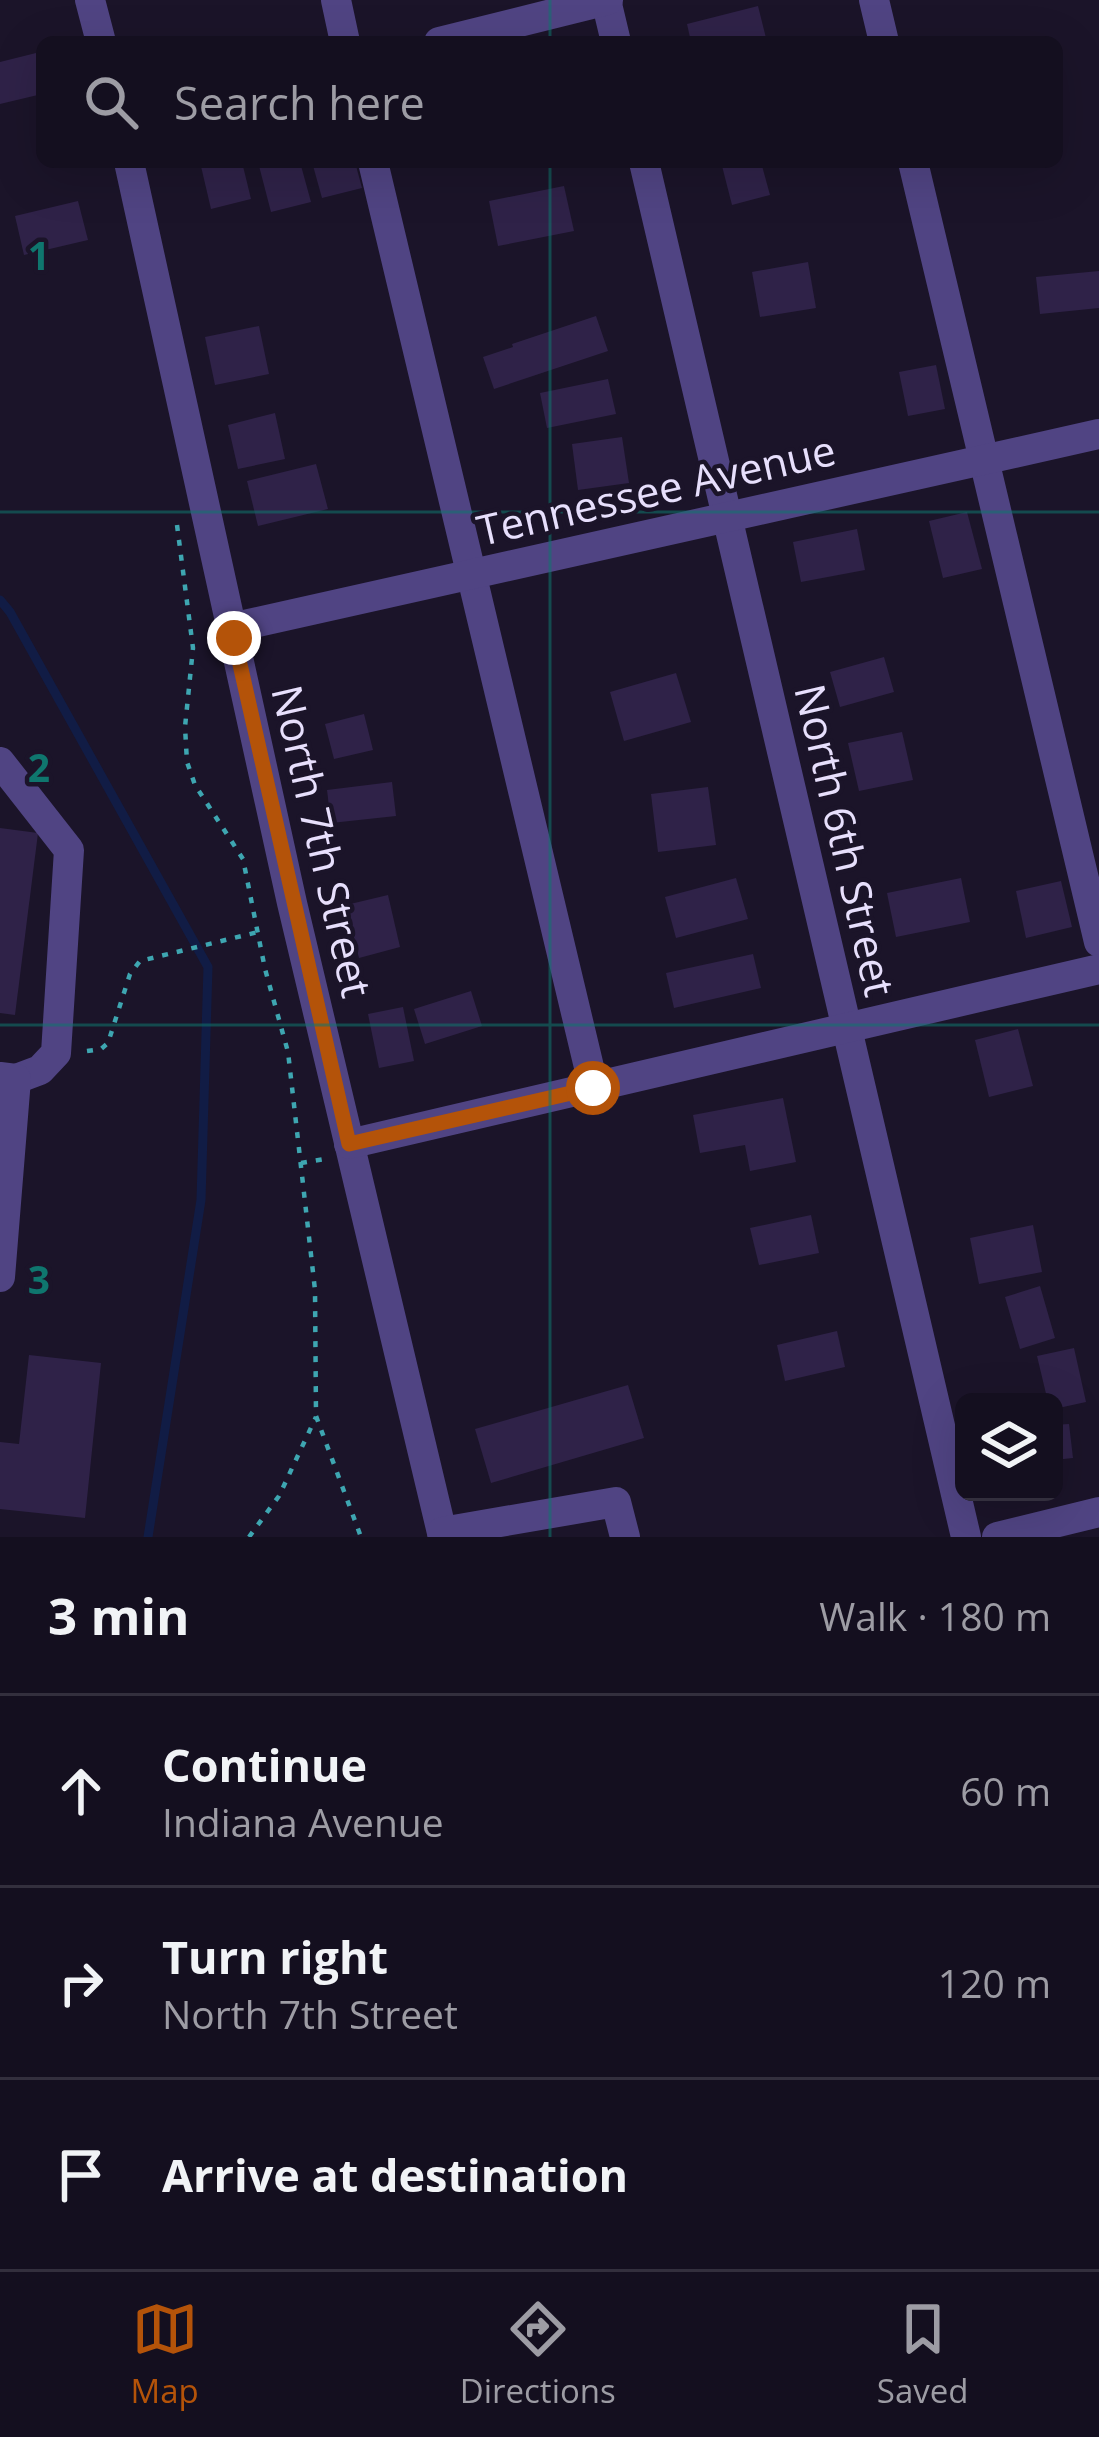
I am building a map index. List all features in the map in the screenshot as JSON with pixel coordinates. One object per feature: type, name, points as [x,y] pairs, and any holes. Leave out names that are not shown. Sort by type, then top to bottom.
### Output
[{"type":"street","points":[[90,0],[99,36]]},
{"type":"street","points":[[336,0],[344,36]]},
{"type":"street","points":[[463,36],[607,0],[615,36]]},
{"type":"street","points":[[874,0],[883,36]]},
{"type":"street","name":"North 7th Street","points":[[130,168],[349,1144],[443,1534]]},
{"type":"street","points":[[375,168],[593,1088]]},
{"type":"street","name":"North 6th Street","points":[[645,168],[966,1537]]},
{"type":"street","points":[[914,168],[1099,942]]},
{"type":"street","name":"Tennessee Avenue","points":[[231,628],[1099,434]]},
{"type":"street","points":[[0,762],[69,850],[56,1053],[40,1070],[8,1078],[0,1277]]},
{"type":"street","points":[[349,1144],[1099,969]]},
{"type":"street","points":[[443,1534],[616,1502],[625,1537]]},
{"type":"street","points":[[998,1537],[1099,1512]]},
{"type":"path","points":[[176,518],[193,648],[185,728],[187,762],[195,785],[243,860],[288,1052],[315,1290],[316,1416],[362,1537]]},
{"type":"path","points":[[56,1053],[101,1049],[112,1035],[134,966],[258,932]]},
{"type":"path","points":[[249,1537],[279,1496],[316,1416]]},
{"type":"building","points":[[758,6],[766,36],[690,36],[687,24]]},
{"type":"building","points":[[36,53],[36,95],[0,104],[0,62]]},
{"type":"building","points":[[201,168],[243,168],[251,199],[211,209]]},
{"type":"building","points":[[260,168],[302,168],[311,202],[271,212]]},
{"type":"building","points":[[314,168],[357,168],[362,188],[322,198]]},
{"type":"building","points":[[723,168],[763,168],[770,195],[732,205]]},
{"type":"building","points":[[564,186],[574,231],[498,246],[489,201]]},
{"type":"building","points":[[78,201],[88,240],[24,255],[15,216]]},
{"type":"building","points":[[808,262],[816,308],[760,317],[752,272]]},
{"type":"building","points":[[1099,271],[1099,308],[1040,314],[1036,277]]},
{"type":"building","points":[[596,316],[608,351],[494,389],[483,357]]},
{"type":"building","points":[[259,326],[269,374],[215,385],[205,337]]},
{"type":"building","points":[[936,365],[945,409],[908,416],[899,372]]},
{"type":"building","points":[[608,379],[616,414],[547,428],[540,393]]},
{"type":"building","points":[[275,413],[285,459],[238,469],[228,425]]},
{"type":"building","points":[[622,437],[629,483],[578,490],[572,444]]},
{"type":"building","points":[[316,464],[328,509],[258,526],[247,481]]},
{"type":"building","points":[[967,512],[982,569],[943,578],[929,521]]},
{"type":"building","points":[[857,529],[865,570],[801,582],[793,542]]},
{"type":"building","points":[[884,657],[894,692],[840,707],[830,672]]},
{"type":"building","points":[[676,673],[691,722],[624,741],[610,692]]},
{"type":"building","points":[[364,714],[373,750],[334,759],[325,724]]},
{"type":"building","points":[[902,732],[913,780],[859,791],[848,743]]},
{"type":"building","points":[[392,782],[396,816],[331,823],[327,790]]},
{"type":"building","points":[[708,787],[716,845],[658,852],[651,794]]},
{"type":"building","points":[[0,828],[38,833],[15,1015],[0,1013]]},
{"type":"building","points":[[736,878],[748,919],[676,938],[665,897]]},
{"type":"building","points":[[961,878],[970,922],[896,937],[887,893]]},
{"type":"building","points":[[1061,881],[1072,927],[1026,938],[1016,891]]},
{"type":"building","points":[[388,895],[400,947],[359,958],[346,905]]},
{"type":"building","points":[[753,954],[761,988],[674,1008],[666,973]]},
{"type":"building","points":[[471,991],[482,1026],[425,1044],[414,1009]]},
{"type":"building","points":[[403,1007],[414,1061],[379,1068],[368,1014]]},
{"type":"building","points":[[1018,1029],[1033,1086],[989,1097],[975,1040]]},
{"type":"building","points":[[783,1098],[796,1162],[750,1171],[745,1145],[700,1153],[693,1115]]},
{"type":"building","points":[[811,1215],[819,1253],[759,1265],[750,1228]]},
{"type":"building","points":[[1033,1225],[1042,1272],[979,1284],[970,1238]]},
{"type":"building","points":[[1040,1286],[1055,1338],[1020,1349],[1005,1297]]},
{"type":"building","points":[[837,1331],[845,1367],[785,1381],[777,1345]]},
{"type":"building","points":[[1074,1348],[1086,1402],[1063,1407],[1063,1393],[1046,1393],[1037,1356]]},
{"type":"building","points":[[29,1355],[101,1363],[85,1518],[0,1509],[0,1442],[19,1444]]},
{"type":"building","points":[[628,1385],[644,1438],[491,1483],[475,1429]]},
{"type":"building","points":[[1063,1424],[1069,1424],[1073,1458],[1063,1459]]},
{"type":"waterway","points":[[0,600],[208,967],[201,1200],[148,1537]]},
{"type":"route","points":[[234,638],[349,1144],[593,1088]]}]
